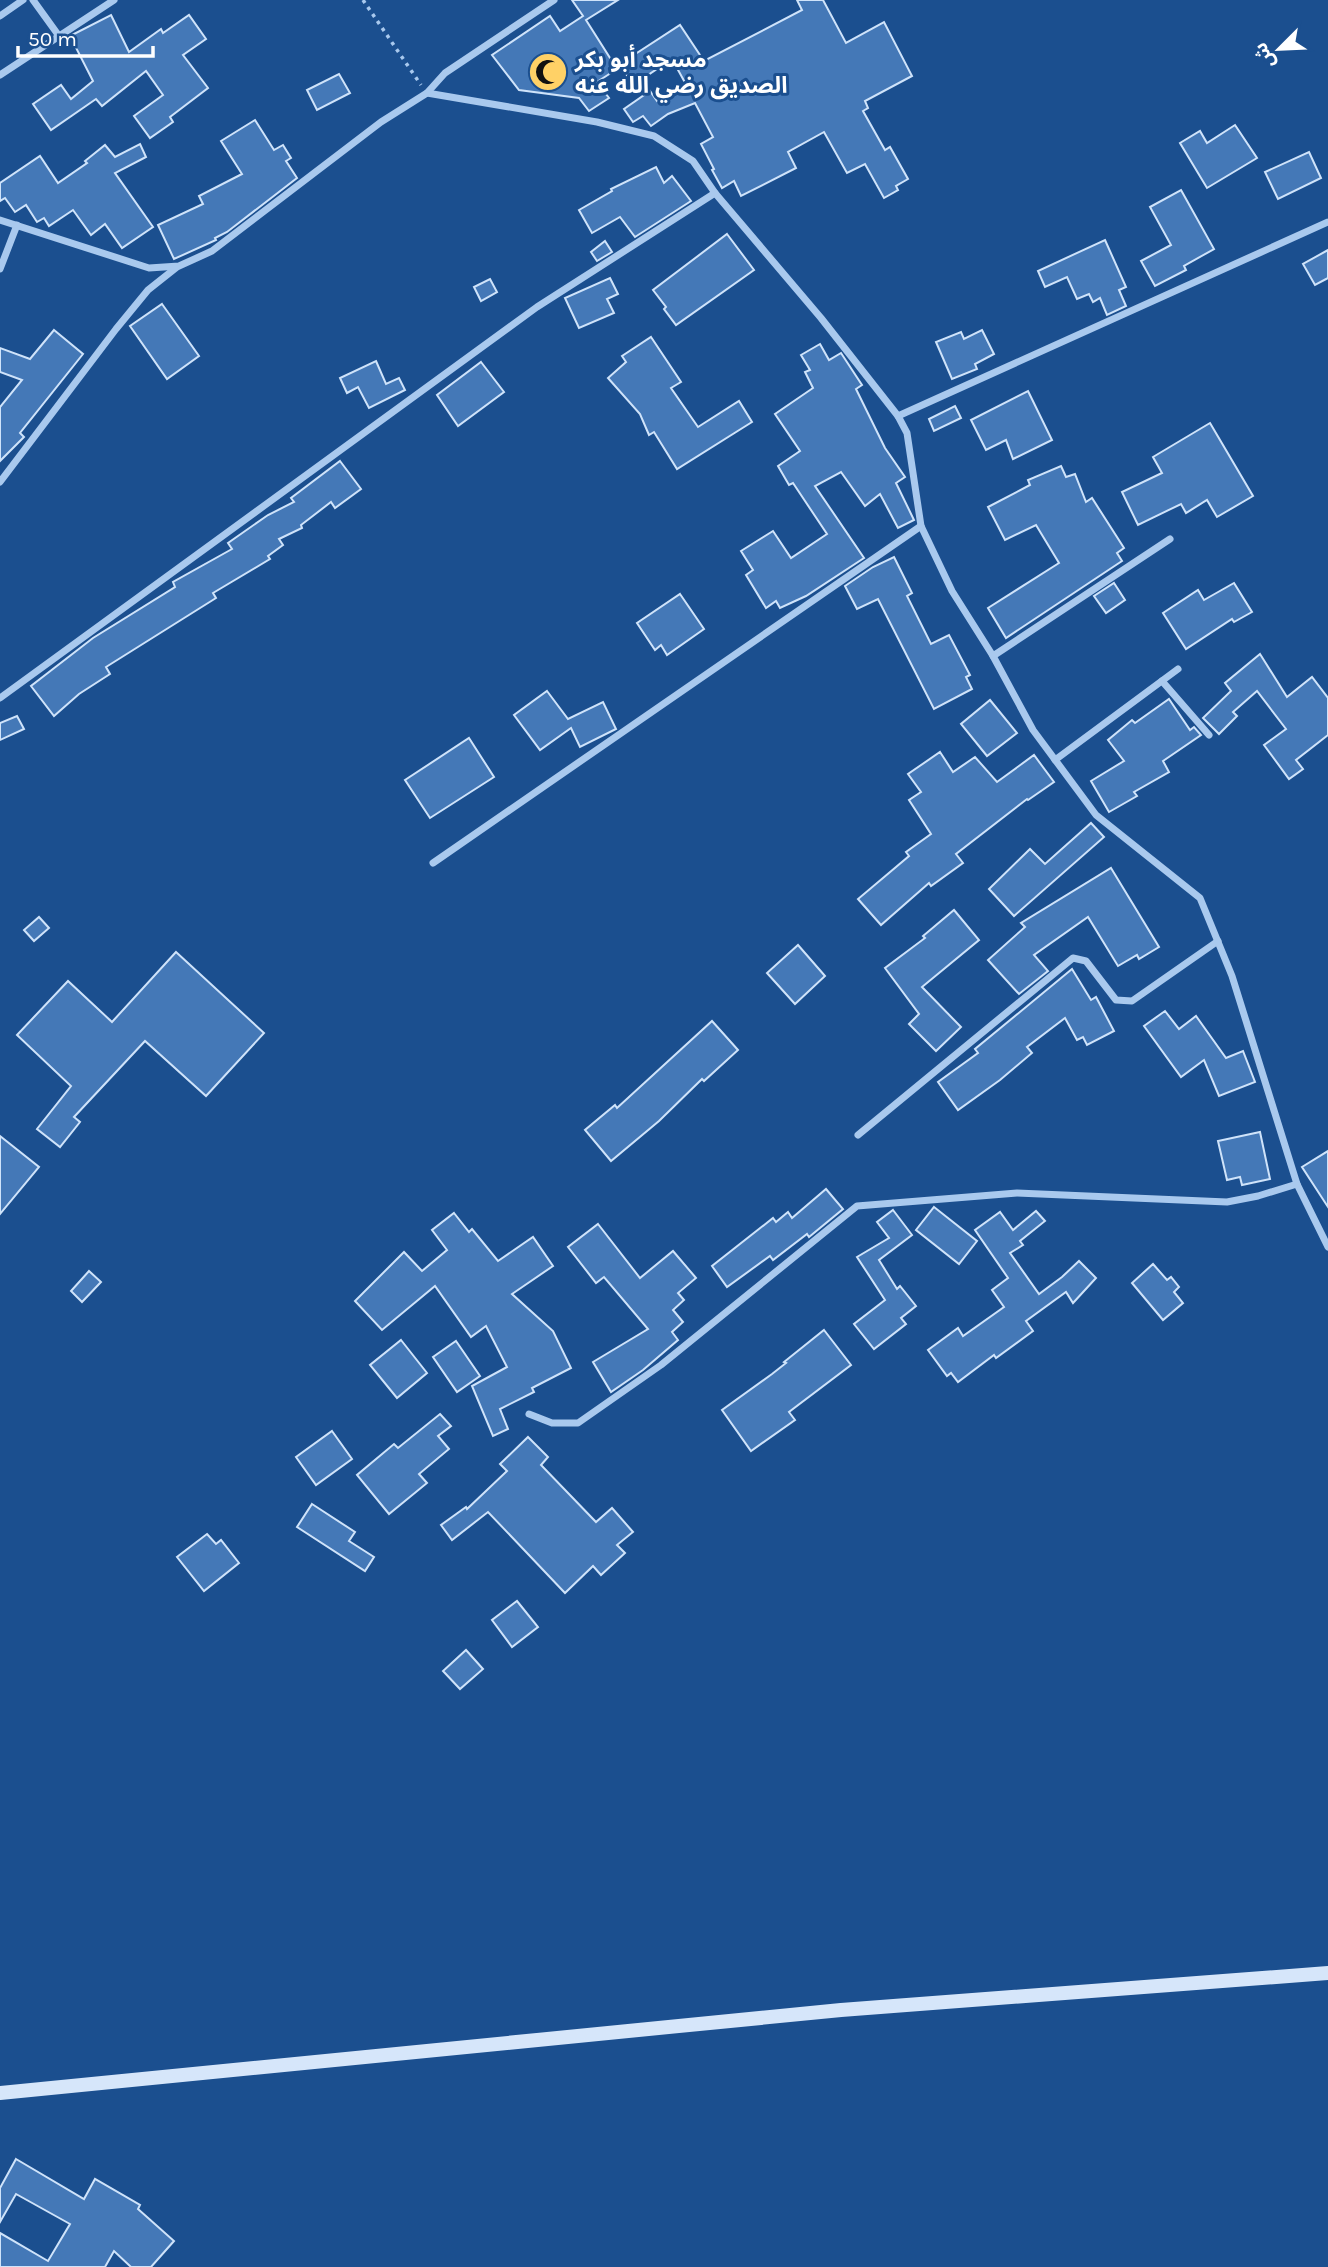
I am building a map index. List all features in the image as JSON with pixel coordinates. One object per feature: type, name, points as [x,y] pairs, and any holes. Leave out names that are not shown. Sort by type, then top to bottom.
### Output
[{"type":"main road","points":[[0,2093],[841,2010],[1328,1973]]},
{"type":"street","points":[[0,16],[23,0]]},
{"type":"street","points":[[33,0],[59,36]]},
{"type":"street","points":[[0,75],[114,0]]},
{"type":"street","points":[[0,482],[148,290],[179,266],[212,251],[381,122],[427,93],[444,73],[554,0]]},
{"type":"street","points":[[427,93],[597,122],[654,136],[693,161],[715,193],[821,318],[898,416],[906,433],[920,526],[952,591],[993,656],[1033,730],[1096,814],[1200,898],[1232,976],[1297,1184],[1328,1247]]},
{"type":"street","points":[[0,698],[537,307],[715,193]]},
{"type":"street","points":[[0,220],[149,268],[179,266]]},
{"type":"street","points":[[898,416],[1328,222]]},
{"type":"street","points":[[0,269],[17,225]]},
{"type":"street","points":[[433,863],[920,526]]},
{"type":"street","points":[[993,656],[1170,539]]},
{"type":"street","points":[[1055,760],[1178,668]]},
{"type":"street","points":[[1162,681],[1209,735]]},
{"type":"street","points":[[858,1135],[1073,958],[1086,961],[1116,1000],[1132,1001],[1218,941]]},
{"type":"street","points":[[528,1414],[552,1423],[578,1423],[661,1365],[857,1206],[1017,1193],[1227,1202],[1297,1184]]},
{"type":"path","points":[[363,0],[427,93]]},
{"type":"building","name":"مسجد أبو بكر الصديق رضي الله عنه","points":[[572,0],[618,0],[586,20],[617,69],[597,82],[609,98],[589,111],[579,98],[519,90],[492,55],[550,16],[560,31],[583,16]]},
{"type":"building","points":[[797,0],[823,0],[846,43],[884,22],[912,76],[865,101],[868,108],[863,111],[885,150],[890,147],[908,179],[896,186],[898,190],[884,198],[865,164],[847,173],[824,132],[788,152],[796,168],[741,196],[734,181],[722,188],[712,170],[714,169],[701,144],[713,137],[695,103],[668,114],[651,126],[643,116],[633,122],[624,109],[650,91],[657,101],[688,88],[672,59],[633,85],[620,64],[680,25],[704,61],[802,10]]},
{"type":"building","points":[[111,15],[129,52],[161,29],[163,33],[189,15],[206,39],[183,55],[208,88],[170,117],[173,122],[150,138],[134,116],[163,95],[146,71],[102,106],[96,99],[51,130],[33,104],[61,85],[71,99],[93,81],[70,36]]},
{"type":"building","points":[[339,74],[350,93],[317,110],[307,90]]},
{"type":"building","points":[[255,120],[274,150],[283,145],[291,158],[286,161],[297,178],[227,232],[215,238],[216,240],[174,259],[158,225],[203,204],[199,196],[242,174],[221,141]]},
{"type":"building","points":[[1235,125],[1257,158],[1207,188],[1180,143],[1200,131],[1207,143]]},
{"type":"building","points":[[140,144],[146,157],[115,173],[153,227],[122,248],[105,224],[91,235],[73,210],[49,226],[44,218],[37,222],[26,205],[15,212],[5,198],[0,201],[0,183],[40,156],[58,183],[87,163],[85,161],[105,145],[115,157]]},
{"type":"building","points":[[1309,152],[1321,178],[1278,199],[1265,172]]},
{"type":"building","points":[[656,167],[664,183],[672,176],[691,201],[635,237],[620,217],[592,233],[579,210],[612,191],[611,189]]},
{"type":"building","points":[[1181,190],[1214,249],[1184,266],[1186,270],[1155,286],[1141,261],[1171,245],[1150,207]]},
{"type":"building","points":[[727,234],[754,270],[676,325],[653,290]]},
{"type":"building","points":[[1105,240],[1126,287],[1119,290],[1126,306],[1107,315],[1100,298],[1093,302],[1089,294],[1077,299],[1067,277],[1045,287],[1038,271]]},
{"type":"building","points":[[605,241],[612,252],[597,261],[591,252]]},
{"type":"building","points":[[1328,250],[1328,278],[1315,285],[1303,264]]},
{"type":"building","points":[[610,278],[618,294],[607,299],[614,313],[579,328],[565,298]]},
{"type":"building","points":[[490,279],[497,292],[481,301],[474,287]]},
{"type":"building","points":[[162,304],[199,356],[167,379],[130,326]]},
{"type":"building","points":[[54,330],[83,354],[20,433],[24,437],[0,461],[0,407],[22,380],[0,372],[0,348],[30,359]]},
{"type":"building","points":[[982,330],[994,354],[975,364],[977,369],[952,379],[936,342],[961,332],[964,339]]},
{"type":"building","points":[[651,337],[681,382],[671,388],[698,427],[739,401],[752,422],[677,469],[654,432],[649,435],[640,414],[608,378],[626,362],[622,356]]},
{"type":"building","points":[[820,344],[829,360],[841,353],[862,385],[856,389],[885,448],[905,477],[896,483],[914,520],[898,528],[880,494],[865,506],[841,472],[815,486],[864,558],[806,596],[780,608],[776,601],[766,608],[746,575],[753,570],[741,551],[773,531],[791,558],[827,534],[793,483],[789,485],[778,466],[800,451],[775,414],[813,388],[805,372],[810,370],[801,355]]},
{"type":"building","points":[[376,361],[386,384],[399,378],[405,390],[369,408],[358,387],[347,393],[340,378]]},
{"type":"building","points":[[481,362],[504,392],[458,426],[437,395]]},
{"type":"building","points":[[1028,391],[1052,440],[1013,459],[1006,440],[986,450],[971,420]]},
{"type":"building","points":[[955,406],[961,418],[934,431],[929,419]]},
{"type":"building","points":[[1210,423],[1253,496],[1217,517],[1207,500],[1186,513],[1181,504],[1138,525],[1122,492],[1162,473],[1153,457]]},
{"type":"building","points":[[340,461],[361,489],[335,508],[331,502],[301,525],[302,528],[279,539],[283,545],[268,556],[270,559],[213,593],[216,598],[106,667],[110,674],[79,694],[54,716],[31,686],[93,638],[175,587],[173,582],[232,549],[228,543],[268,515],[294,502],[291,498]]},
{"type":"building","points":[[1061,466],[1066,477],[1075,474],[1086,502],[1092,498],[1124,548],[1117,553],[1122,561],[1006,638],[988,608],[1059,563],[1036,525],[1005,540],[988,507],[1030,485],[1028,480]]},
{"type":"building","points":[[894,557],[912,593],[907,596],[931,644],[949,635],[970,675],[966,677],[972,689],[934,709],[878,599],[857,609],[845,586]]},
{"type":"building","points":[[1114,583],[1125,600],[1106,613],[1094,596]]},
{"type":"building","points":[[1234,583],[1252,612],[1234,622],[1232,619],[1186,649],[1163,613],[1198,590],[1204,600]]},
{"type":"building","points":[[680,594],[704,629],[667,655],[661,645],[655,650],[637,623]]},
{"type":"building","points":[[1260,654],[1287,697],[1312,677],[1328,698],[1328,735],[1296,760],[1303,769],[1289,779],[1264,745],[1286,729],[1257,691],[1233,712],[1237,716],[1219,734],[1203,718],[1231,691],[1225,683]]},
{"type":"building","points":[[547,691],[568,719],[603,702],[616,729],[580,747],[571,728],[540,750],[514,715]]},
{"type":"building","points":[[1169,699],[1190,730],[1194,727],[1201,735],[1163,761],[1169,772],[1134,792],[1137,796],[1109,812],[1091,781],[1124,761],[1108,740],[1132,720],[1135,723]]},
{"type":"building","points":[[990,700],[1017,733],[987,756],[961,724]]},
{"type":"building","points":[[17,716],[24,729],[0,740],[0,723]]},
{"type":"building","points":[[469,738],[494,777],[430,818],[405,780]]},
{"type":"building","points":[[940,752],[953,772],[975,757],[997,782],[1034,755],[1054,782],[1027,799],[956,854],[963,863],[931,886],[929,883],[881,925],[858,899],[909,856],[906,852],[931,834],[909,800],[921,792],[908,774]]},
{"type":"building","points":[[1091,823],[1104,837],[1014,916],[989,889],[1030,849],[1045,864]]},
{"type":"building","points":[[1111,868],[1159,947],[1139,959],[1137,955],[1118,966],[1088,917],[1034,955],[1048,971],[1019,994],[988,960],[1025,927],[1021,923]]},
{"type":"building","points":[[954,910],[979,940],[922,987],[961,1027],[936,1051],[909,1024],[919,1014],[885,968],[925,938],[923,936]]},
{"type":"building","points":[[39,917],[49,928],[34,941],[24,930]]},
{"type":"building","points":[[798,945],[825,976],[795,1004],[767,973]]},
{"type":"building","points":[[176,952],[264,1033],[206,1096],[145,1041],[74,1117],[80,1122],[60,1147],[37,1129],[71,1086],[17,1035],[68,981],[112,1022]]},
{"type":"building","points":[[1072,969],[1091,1000],[1096,997],[1114,1031],[1087,1045],[1083,1037],[1077,1040],[1065,1018],[1027,1047],[1032,1053],[958,1110],[938,1082],[978,1053],[975,1049]]},
{"type":"building","points":[[1165,1011],[1179,1029],[1196,1016],[1226,1058],[1243,1051],[1255,1082],[1219,1096],[1204,1060],[1181,1077],[1144,1026]]},
{"type":"building","points":[[712,1021],[738,1050],[611,1161],[585,1130],[615,1105],[617,1108]]},
{"type":"building","points":[[1260,1132],[1270,1179],[1242,1185],[1240,1177],[1227,1180],[1218,1141]]},
{"type":"building","points":[[0,1136],[39,1167],[0,1214]]},
{"type":"building","points":[[1328,1151],[1328,1207],[1302,1167]]},
{"type":"building","points":[[826,1189],[843,1209],[809,1237],[807,1234],[773,1260],[770,1256],[727,1287],[712,1266],[773,1218],[776,1222],[788,1212],[792,1218]]},
{"type":"building","points":[[934,1207],[977,1241],[959,1264],[916,1230]]},
{"type":"building","points":[[893,1210],[912,1235],[879,1260],[897,1289],[900,1286],[916,1306],[901,1318],[906,1324],[874,1349],[854,1324],[885,1300],[857,1257],[889,1238],[877,1222]]},
{"type":"building","points":[[1036,1211],[1045,1221],[1020,1241],[1023,1245],[1010,1253],[1039,1294],[1079,1261],[1096,1278],[1073,1303],[1066,1292],[1026,1321],[1033,1331],[958,1382],[951,1373],[947,1376],[928,1350],[958,1328],[963,1336],[1004,1307],[992,1290],[1008,1278],[975,1230],[1000,1212],[1013,1230]]},
{"type":"building","points":[[454,1213],[469,1232],[472,1229],[498,1261],[533,1237],[553,1266],[512,1294],[553,1331],[571,1368],[532,1388],[534,1392],[500,1409],[508,1429],[493,1436],[472,1386],[507,1367],[486,1326],[471,1337],[435,1286],[382,1330],[355,1301],[404,1252],[422,1271],[447,1250],[432,1230]]},
{"type":"building","points":[[598,1224],[640,1278],[673,1251],[696,1278],[678,1293],[684,1300],[673,1310],[683,1322],[672,1332],[678,1340],[643,1370],[611,1392],[593,1362],[648,1329],[604,1277],[596,1283],[568,1247]]},
{"type":"building","points":[[1153,1264],[1167,1280],[1171,1277],[1179,1287],[1174,1292],[1183,1303],[1163,1320],[1132,1283]]},
{"type":"building","points":[[89,1271],[101,1282],[82,1302],[71,1291]]},
{"type":"building","points":[[824,1330],[851,1365],[789,1412],[795,1420],[751,1451],[722,1410],[772,1374]]},
{"type":"building","points":[[401,1340],[427,1373],[397,1398],[370,1365]]},
{"type":"building","points":[[456,1341],[480,1376],[457,1392],[433,1357]]},
{"type":"building","points":[[440,1414],[451,1426],[438,1436],[449,1449],[419,1474],[427,1483],[389,1514],[357,1475],[394,1444],[398,1448]]},
{"type":"building","points":[[332,1431],[352,1459],[316,1485],[296,1457]]},
{"type":"building","points":[[528,1437],[548,1457],[541,1465],[596,1522],[612,1508],[633,1532],[617,1545],[625,1553],[601,1575],[593,1566],[565,1593],[488,1512],[452,1540],[441,1525],[466,1507],[467,1509],[507,1471],[500,1464]]},
{"type":"building","points":[[312,1504],[355,1532],[349,1541],[374,1557],[365,1571],[297,1527]]},
{"type":"building","points":[[207,1534],[216,1544],[221,1540],[239,1563],[204,1591],[177,1557]]},
{"type":"building","points":[[517,1601],[538,1627],[512,1647],[492,1620]]},
{"type":"building","points":[[466,1650],[483,1669],[460,1689],[443,1671]]},
{"type":"building","points":[[16,2159],[84,2199],[95,2179],[140,2205],[138,2209],[174,2241],[151,2267],[131,2267],[114,2251],[105,2267],[0,2267],[0,2233],[48,2261],[70,2224],[16,2194],[0,2222],[0,2188]]},
{"type":"place","name":"مسجد أبو بكر الصديق رضي الله عنه","points":[[548,72]]}]
